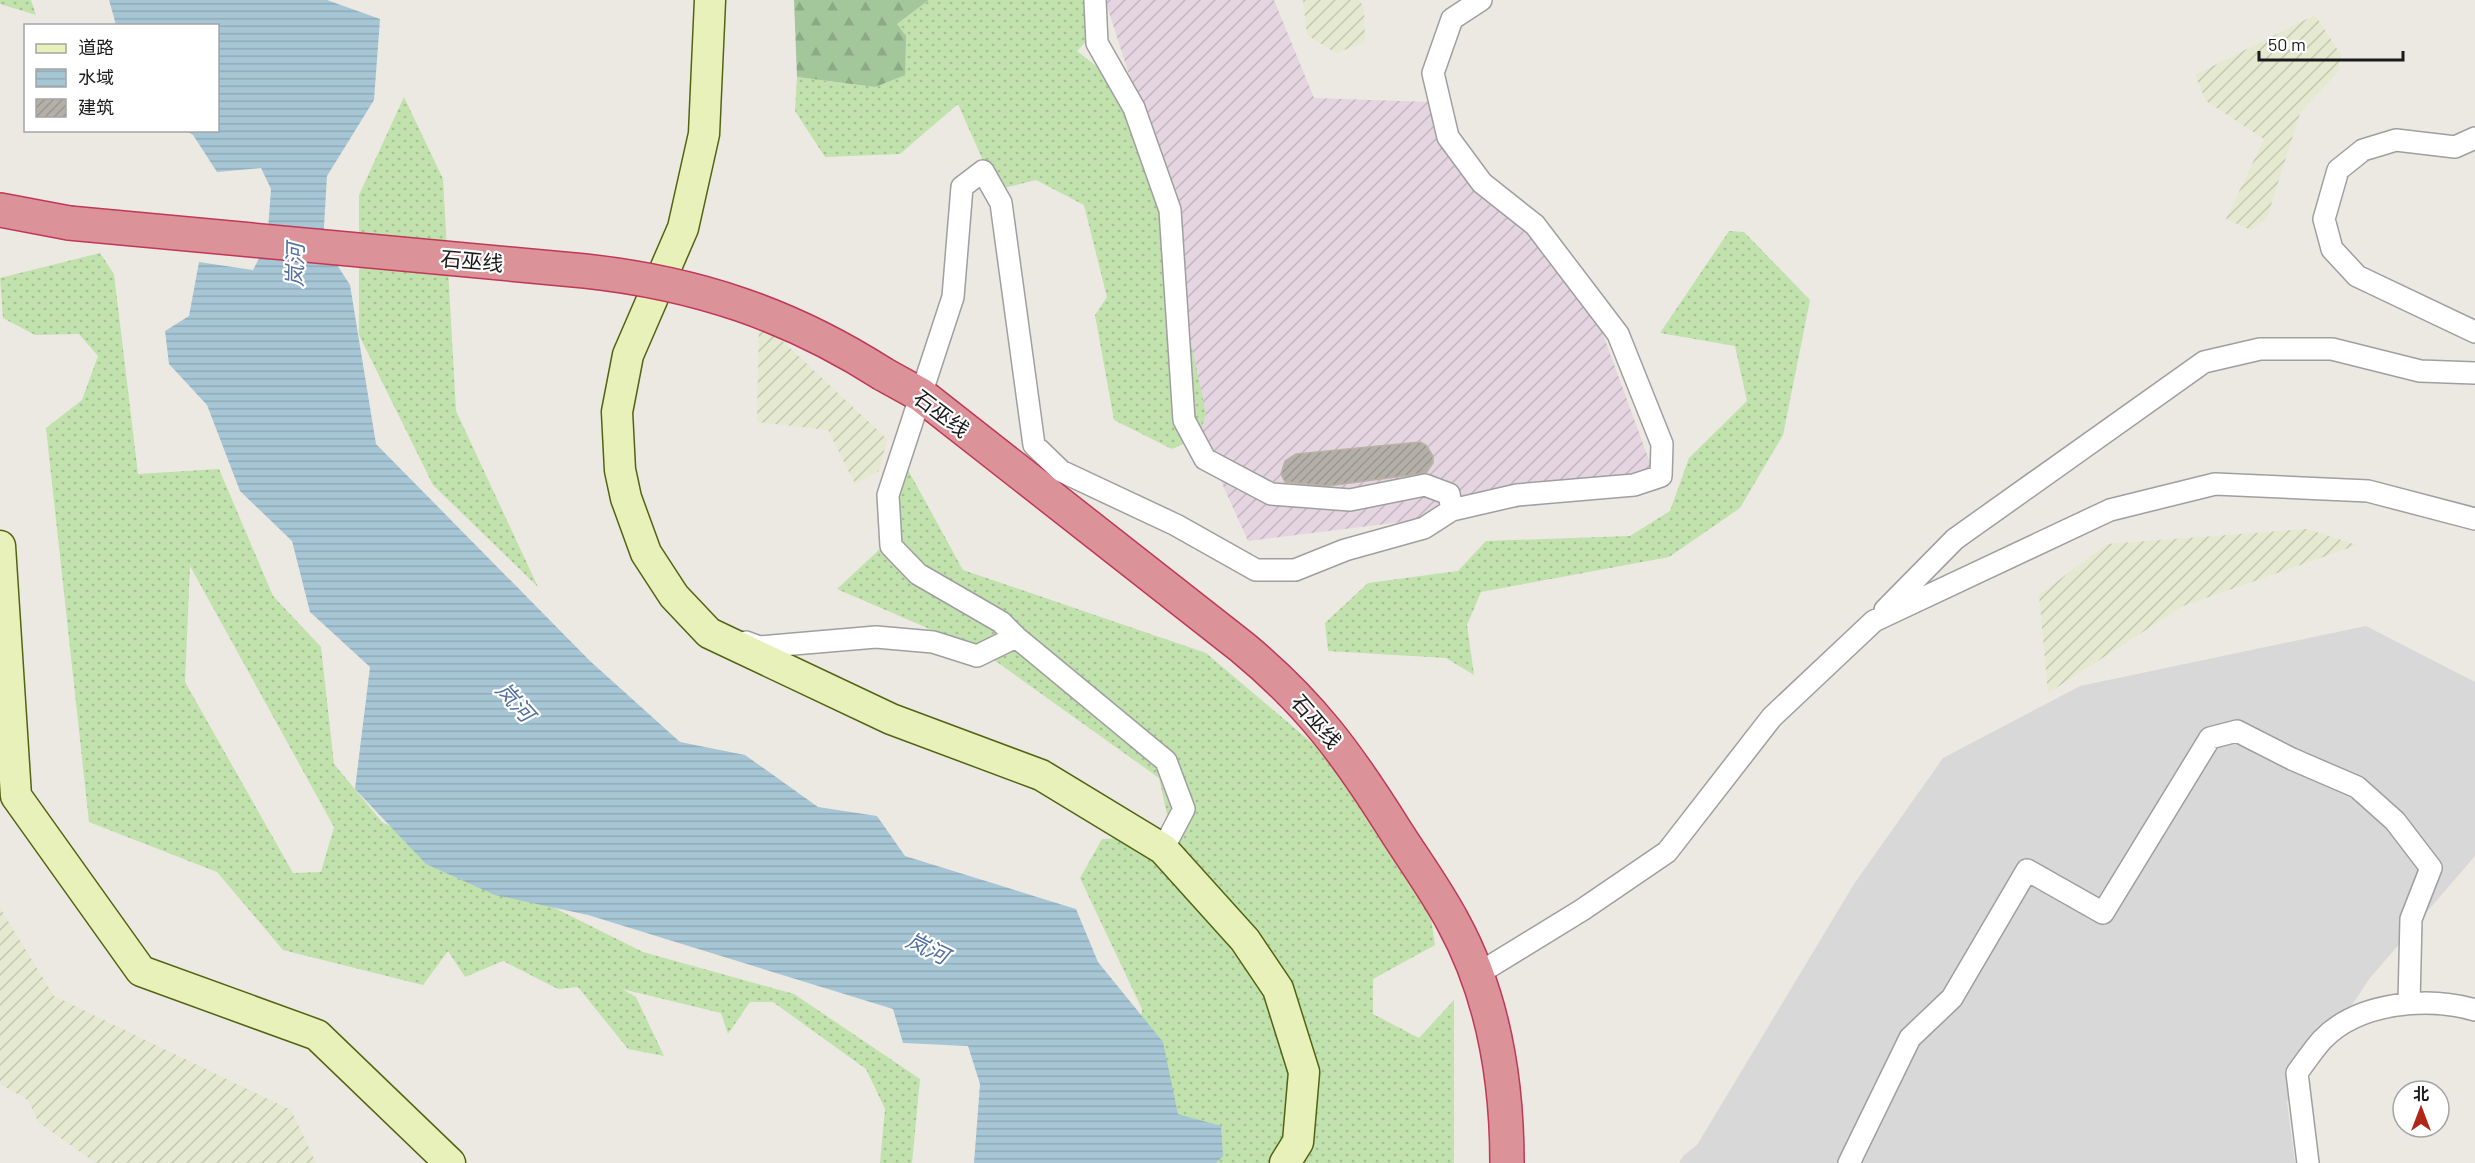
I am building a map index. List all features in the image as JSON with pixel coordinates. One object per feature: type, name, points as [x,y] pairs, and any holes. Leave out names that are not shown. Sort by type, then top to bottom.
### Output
[{"type":"highway","name":"石巫线","points":[[0,210],[69,223],[585,271],[667,282],[737,302],[783,319],[851,353],[921,395],[1267,667],[1312,711],[1361,777],[1454,922],[1476,975],[1492,1028],[1506,1110],[1508,1163]]},
{"type":"street","points":[[710,0],[704,134],[683,228],[628,355],[617,412],[620,470],[626,498],[646,553],[674,596],[709,633],[891,719],[1041,775],[1163,849],[1245,940],[1278,989],[1304,1072],[1298,1142],[1286,1163]]},
{"type":"street","points":[[1095,0],[1097,43],[1134,108],[1170,210],[1184,420],[1205,459],[1271,494],[1350,500],[1425,485],[1449,494],[1452,510]]},
{"type":"street","points":[[1163,849],[1184,809],[1166,761],[1016,637],[1001,622],[918,574],[891,546],[888,495],[953,297],[962,188],[983,171],[1001,202],[1034,445],[1061,471],[1176,525],[1256,570],[1295,570],[1344,550],[1424,528],[1452,510],[1517,495],[1634,485],[1661,476],[1662,444],[1618,334],[1535,225],[1482,183],[1448,137],[1433,73],[1452,19],[1481,0]]},
{"type":"street","points":[[2475,138],[2455,147],[2396,140],[2363,150],[2338,170],[2324,219],[2332,249],[2357,276],[2475,332]]},
{"type":"street","points":[[1476,975],[1582,910],[1667,852],[1772,717],[1874,621],[1955,538],[2204,362],[2260,349],[2332,349],[2420,371],[2475,373]]},
{"type":"street","points":[[1874,621],[2110,510],[2215,484],[2368,491],[2475,519]]},
{"type":"street","points":[[0,546],[16,796],[141,970],[317,1035],[450,1163]]},
{"type":"street","points":[[631,555],[701,624],[759,647],[876,637],[933,642],[977,656],[1016,637]]},
{"type":"street","points":[[1849,1163],[1910,1038],[1952,998],[2027,870],[2103,913],[2210,738],[2237,731],[2292,759],[2357,787],[2395,821],[2431,868],[2411,918],[2409,1003]]},
{"type":"street","points":[[2308,1163],[2297,1073],[2323,1039],[2338,1027],[2372,1011],[2409,1003],[2442,1003],[2475,1010]]},
{"type":"shaded area","points":[[1105,0],[1274,0],[1314,98],[1429,102],[1586,288],[1660,490],[1248,541],[1187,406],[1168,195]]},
{"type":"shaded area","points":[[2366,626],[2475,682],[2475,856],[2370,978],[2287,1102],[2295,1163],[1679,1163],[1684,1155],[1697,1145],[1854,884],[1943,758],[2080,686]]},
{"type":"green space","points":[[0,0],[31,0],[36,15],[0,4]]},
{"type":"green space","points":[[794,0],[929,0],[897,24],[906,36],[905,75],[875,87],[797,77]]},
{"type":"green space","points":[[929,0],[1090,0],[1100,27],[1077,51],[1108,75],[1157,179],[1206,414],[1199,437],[1172,449],[1114,420],[1095,315],[1107,297],[1084,205],[1036,180],[996,190],[958,104],[900,154],[825,157],[795,111],[797,77],[875,87],[897,24]]},
{"type":"green space","points":[[1303,0],[1359,0],[1364,8],[1365,42],[1336,53],[1307,35]]},
{"type":"green space","points":[[2315,15],[2341,55],[2338,72],[2300,113],[2267,218],[2251,230],[2226,219],[2264,139],[2206,101],[2195,75]]},
{"type":"green space","points":[[404,97],[443,179],[456,411],[538,587],[433,485],[359,335],[359,195]]},
{"type":"green space","points":[[1729,231],[1744,232],[1810,300],[1783,435],[1740,508],[1669,557],[1481,592],[1467,625],[1474,675],[1446,658],[1328,651],[1325,623],[1368,583],[1458,571],[1486,541],[1630,536],[1670,511],[1689,458],[1747,401],[1735,346],[1660,333]]},
{"type":"green space","points":[[100,253],[114,274],[138,474],[219,469],[273,596],[321,647],[334,764],[382,822],[643,952],[794,994],[920,1079],[912,1163],[880,1163],[885,1109],[866,1069],[773,1002],[750,1002],[728,1034],[721,1013],[622,989],[636,997],[664,1056],[628,1049],[578,987],[558,989],[503,961],[465,977],[448,951],[423,985],[283,950],[217,872],[89,822],[46,428],[82,400],[98,356],[79,334],[35,335],[3,318],[0,278]],"holes":[[[190,566],[334,827],[321,872],[293,873],[185,682]]]},
{"type":"green space","points":[[759,319],[887,439],[879,471],[855,484],[828,430],[757,422]]},
{"type":"green space","points":[[896,448],[963,570],[1206,653],[1325,754],[1425,878],[1435,945],[1373,979],[1373,1014],[1419,1038],[1454,1000],[1454,1163],[1124,1163],[1142,1009],[1080,878],[1102,839],[1172,837],[1159,778],[983,652],[837,589],[893,537]]},
{"type":"green space","points":[[2307,529],[2357,545],[2183,606],[2048,693],[2039,595],[2107,544]]},
{"type":"green space","points":[[0,908],[54,996],[291,1110],[316,1163],[96,1163],[38,1122],[28,1100],[0,1084]]},
{"type":"water","name":"岚河","points":[[109,0],[327,0],[380,19],[374,100],[327,176],[323,243],[350,285],[376,444],[590,661],[680,742],[745,755],[818,807],[877,816],[905,856],[1076,909],[1098,962],[1163,1042],[1178,1114],[1221,1126],[1223,1156],[1216,1163],[974,1163],[980,1084],[968,1046],[903,1043],[893,1009],[588,915],[495,895],[426,864],[355,789],[370,667],[310,612],[292,541],[240,491],[207,405],[169,364],[165,331],[189,316],[199,262],[253,270],[267,243],[271,189],[261,168],[217,172],[193,135],[188,132],[219,132],[219,24],[116,24]]},
{"type":"building","points":[[1420,442],[1426,445],[1433,456],[1433,463],[1426,473],[1328,486],[1285,482],[1281,474],[1285,461],[1296,454]]}]
